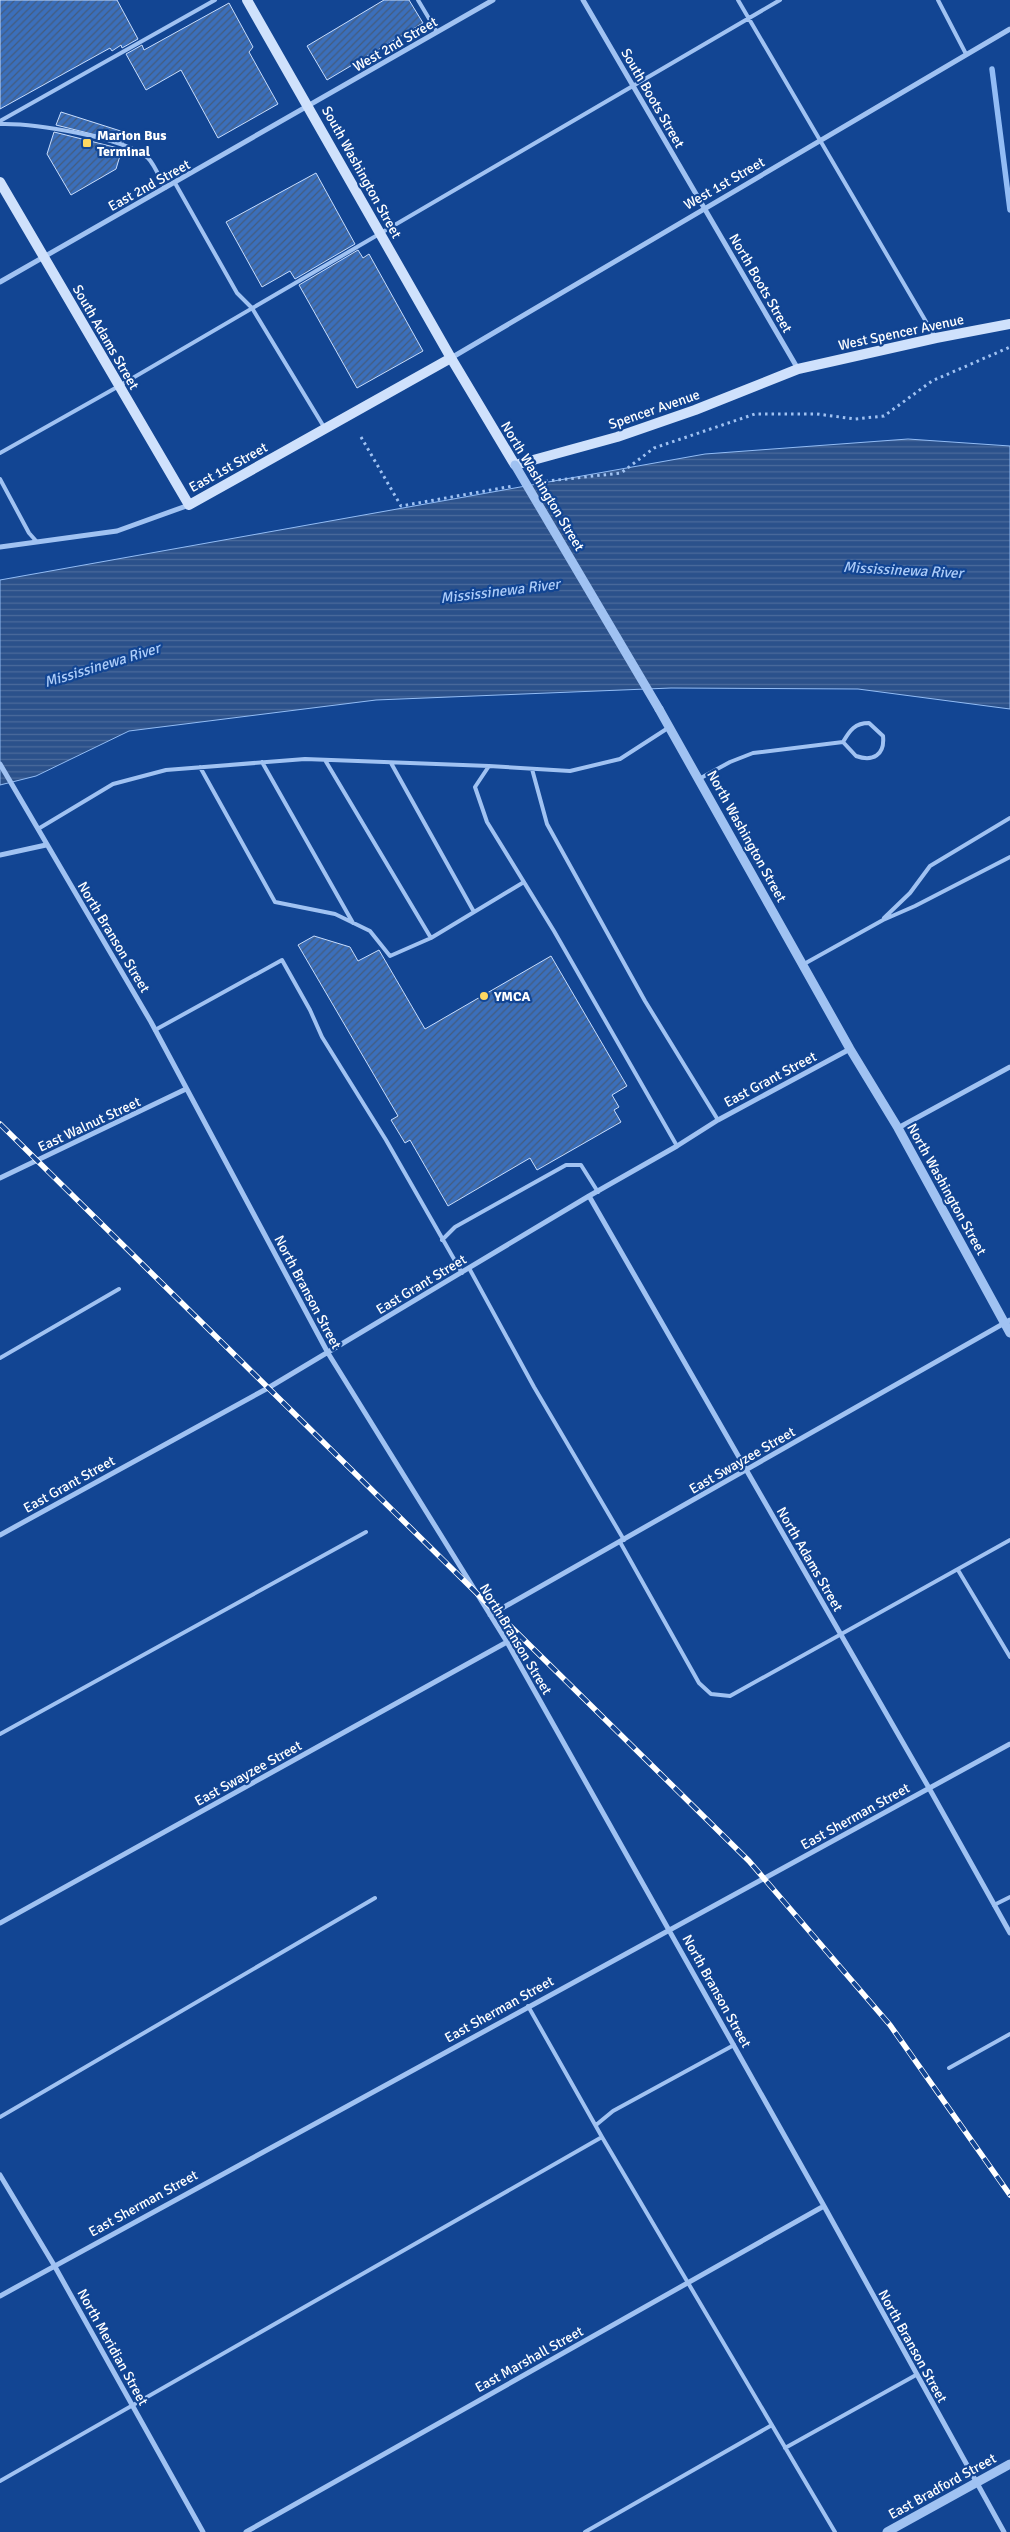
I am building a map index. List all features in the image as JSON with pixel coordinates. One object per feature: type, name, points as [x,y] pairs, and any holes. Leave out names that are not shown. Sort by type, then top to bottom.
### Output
[{"type":"main road","name":"South Washington Street","points":[[246,0],[309,107],[451,358]]},
{"type":"main road","name":"South Adams Street","points":[[0,182],[189,505]]},
{"type":"main road","name":"West Spencer Avenue","points":[[798,369],[936,338],[1010,324]]},
{"type":"main road","name":"East 1st Street","points":[[189,505],[451,358]]},
{"type":"main road","name":"North Washington Street","points":[[451,358],[515,465]]},
{"type":"main road","name":"Spencer Avenue","points":[[515,465],[617,436],[694,410],[798,369]]},
{"type":"street","name":"West 2nd Street","points":[[309,107],[492,0]]},
{"type":"street","name":"South Boots Street","points":[[583,0],[704,208]]},
{"type":"street","name":"West 1st Street","points":[[451,358],[1010,29]]},
{"type":"street","name":"East 2nd Street","points":[[0,282],[309,107]]},
{"type":"street","name":"North Boots Street","points":[[704,208],[798,369]]},
{"type":"street","name":"North Washington Street","points":[[515,465],[699,779],[1007,1322],[1010,1333]]},
{"type":"street","name":"East 1st Street","points":[[0,547],[117,531],[189,505]]},
{"type":"street","name":"North Branson Street","points":[[0,764],[155,1030],[328,1353],[507,1642],[824,2206],[1004,2532]]},
{"type":"street","points":[[0,855],[46,845]]},
{"type":"street","name":"East Grant Street","points":[[0,1535],[268,1388],[718,1120],[850,1048]]},
{"type":"street","points":[[898,1128],[1010,1067]]},
{"type":"street","name":"East Walnut Street","points":[[0,1178],[186,1089]]},
{"type":"street","name":"North Adams Street","points":[[589,1196],[930,1788],[1010,1934]]},
{"type":"street","name":"East Swayzee Street","points":[[490,1616],[1007,1322]]},
{"type":"street","name":"East Swayzee Street","points":[[0,1923],[507,1642]]},
{"type":"street","name":"East Sherman Street","points":[[0,2296],[1010,1744]]},
{"type":"street","name":"North Meridian Street","points":[[0,2175],[54,2265],[203,2532]]},
{"type":"street","name":"East Marshall Street","points":[[246,2532],[824,2206]]},
{"type":"street","name":"East Bradford Street","points":[[887,2532],[1010,2464]]},
{"type":"lane","points":[[0,123],[215,0]]},
{"type":"lane","points":[[418,0],[437,32]]},
{"type":"lane","points":[[738,0],[936,338]]},
{"type":"lane","points":[[0,453],[119,386],[780,0]]},
{"type":"lane","points":[[938,0],[966,54]]},
{"type":"lane","points":[[0,123],[22,123],[52,127],[125,146],[148,159],[165,188]]},
{"type":"lane","points":[[175,183],[237,293],[252,308],[325,429]]},
{"type":"lane","points":[[0,479],[37,542]]},
{"type":"lane","points":[[860,723],[869,723],[883,736],[884,745],[880,754],[872,759],[863,759],[856,756],[843,742],[850,730],[860,723]]},
{"type":"lane","points":[[38,829],[113,784],[166,770],[262,762],[325,760],[570,771],[620,759],[669,727]]},
{"type":"lane","points":[[699,779],[730,762],[753,753],[843,742]]},
{"type":"lane","points":[[325,760],[431,938]]},
{"type":"lane","points":[[262,762],[353,923]]},
{"type":"lane","points":[[391,762],[474,912]]},
{"type":"lane","points":[[489,766],[475,788],[487,822],[524,882],[677,1146]]},
{"type":"lane","points":[[200,767],[275,902],[335,914],[370,931],[390,956],[431,938],[524,882]]},
{"type":"lane","points":[[532,769],[547,824],[645,1001],[718,1120]]},
{"type":"lane","points":[[883,920],[910,893],[930,866],[1010,818]]},
{"type":"lane","points":[[803,965],[883,920],[915,906],[1010,857]]},
{"type":"lane","points":[[155,1030],[282,960],[310,1010],[322,1037],[386,1140],[462,1273]]},
{"type":"lane","points":[[442,1240],[455,1227],[566,1165],[581,1165],[598,1192]]},
{"type":"lane","points":[[468,1268],[699,1682],[712,1694],[730,1696],[1010,1540]]},
{"type":"lane","points":[[0,1358],[119,1289]]},
{"type":"lane","points":[[0,1734],[366,1532]]},
{"type":"lane","points":[[958,1570],[1010,1658]]},
{"type":"lane","points":[[994,1905],[1010,1897]]},
{"type":"lane","points":[[0,2117],[375,1898]]},
{"type":"lane","points":[[528,2006],[602,2137],[835,2532]]},
{"type":"lane","points":[[949,2068],[1010,2034]]},
{"type":"lane","points":[[596,2125],[613,2111],[734,2045]]},
{"type":"lane","points":[[0,2482],[602,2137]]},
{"type":"lane","points":[[785,2448],[916,2375]]},
{"type":"lane","points":[[585,2532],[772,2425]]},
{"type":"path","points":[[532,483],[621,472],[654,448],[755,414],[817,414],[855,419],[884,416],[932,381],[1010,347]]},
{"type":"path","points":[[361,437],[401,506],[515,486]]},
{"type":"water","name":"Mississinewa River","points":[[908,439],[1010,446],[1010,709],[858,689],[671,688],[376,700],[129,731],[36,776],[0,785],[0,580],[705,454]]},
{"type":"building","points":[[0,0],[117,0],[138,39],[122,48],[121,45],[112,51],[110,48],[0,109]]},
{"type":"building","points":[[384,0],[409,0],[423,23],[327,80],[307,46]]},
{"type":"building","points":[[229,3],[253,47],[249,52],[278,104],[218,138],[181,70],[146,90],[126,54],[142,45],[144,50]]},
{"type":"building","points":[[61,112],[127,133],[124,142],[56,125]]},
{"type":"building","name":"Marion Bus Terminal","points":[[54,132],[122,149],[116,169],[71,195],[47,154]]},
{"type":"building","points":[[316,173],[355,244],[295,279],[290,271],[262,287],[226,222]]},
{"type":"building","points":[[358,250],[363,258],[369,254],[423,351],[357,388],[299,285]]},
{"type":"building","points":[[314,936],[350,947],[358,961],[379,950],[425,1029],[551,956],[627,1086],[612,1095],[619,1107],[614,1110],[621,1122],[537,1170],[530,1158],[448,1206],[410,1140],[405,1143],[391,1120],[398,1116],[298,945]]},
{"type":"waterway","points":[[992,69],[1010,210]]},
{"type":"railway","points":[[0,1124],[749,1861],[890,2025],[1010,2195]]},
{"type":"place","name":"Marion Bus Terminal","points":[[87,143]]},
{"type":"place","name":"YMCA","points":[[484,996]]}]
